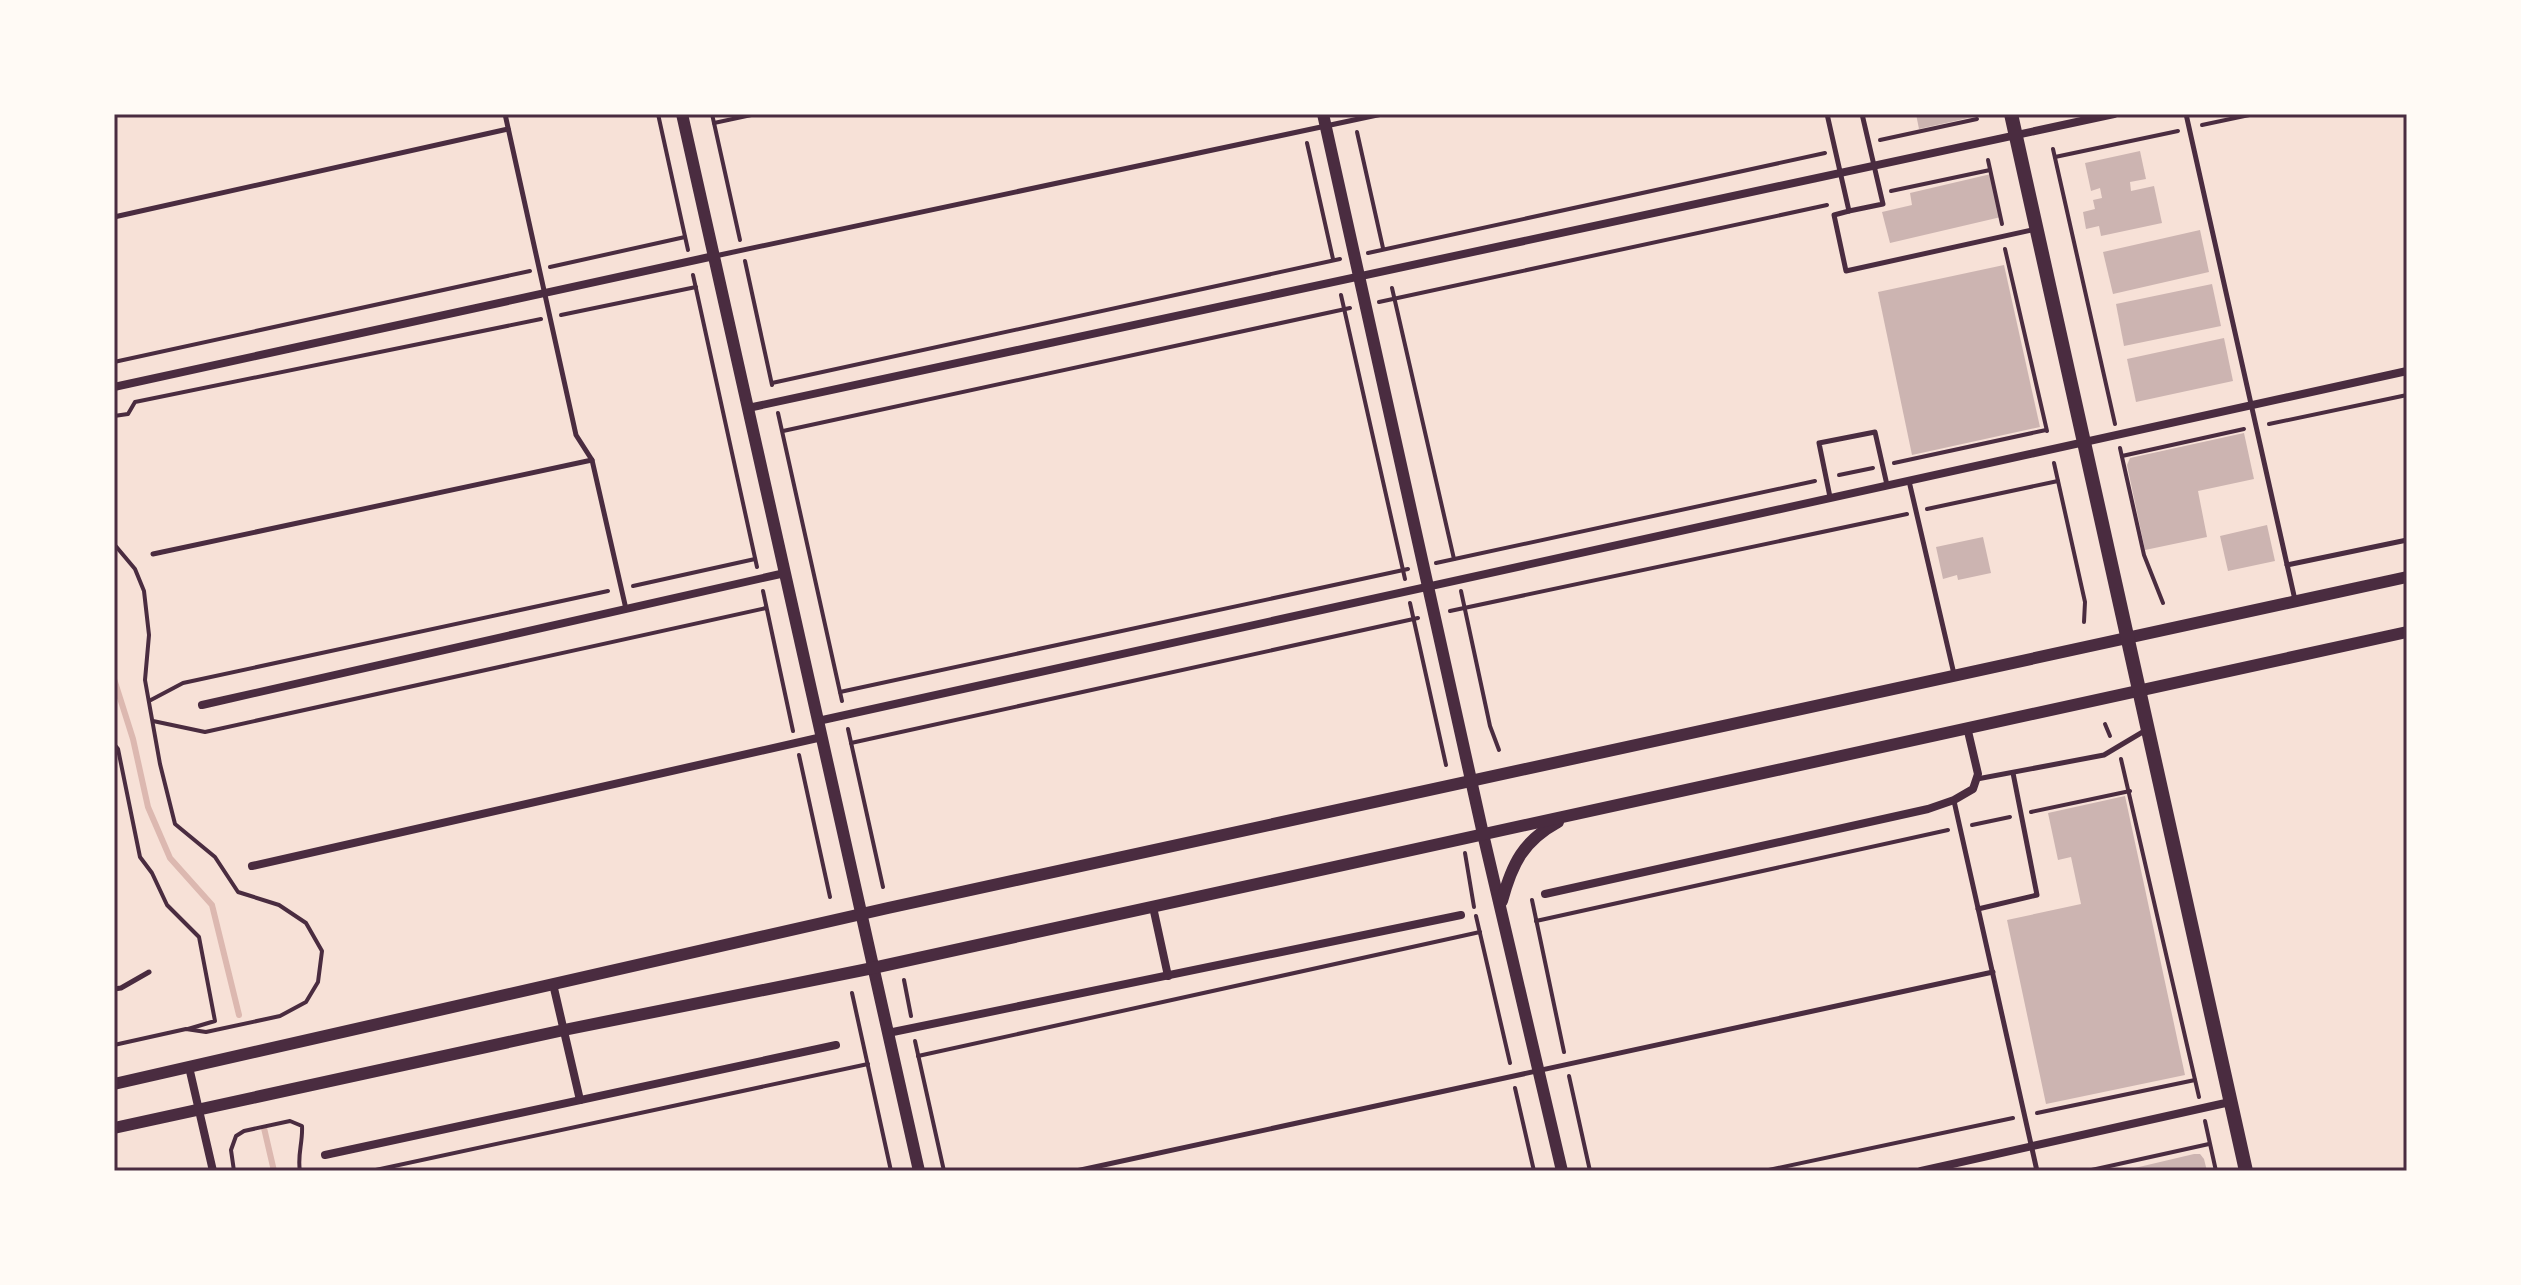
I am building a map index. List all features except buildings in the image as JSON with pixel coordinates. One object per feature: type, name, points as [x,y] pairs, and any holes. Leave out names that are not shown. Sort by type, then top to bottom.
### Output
[{"type":"main road","points":[[2011,114],[2246,1171]]},
{"type":"street","points":[[682,114],[919,1171]]},
{"type":"street","points":[[748,408],[2114,114]]},
{"type":"street","points":[[1325,120],[1483,834],[1562,1171]]},
{"type":"street","points":[[114,387],[714,256]]},
{"type":"street","points":[[818,721],[2407,371]]},
{"type":"street","points":[[202,705],[785,573]]},
{"type":"street","points":[[114,1084],[861,914],[2407,577]]},
{"type":"street","points":[[114,1128],[564,1030],[873,968],[2407,632]]},
{"type":"street","points":[[1545,894],[1928,809],[1954,800],[1974,784],[1978,774],[1967,727]]},
{"type":"street","points":[[252,866],[822,737]]},
{"type":"street","points":[[1501,904],[1511,868],[1530,842],[1545,829],[1572,814]]},
{"type":"street","points":[[1153,907],[1168,976]]},
{"type":"street","points":[[888,1033],[1461,915]]},
{"type":"street","points":[[553,984],[580,1100]]},
{"type":"street","points":[[325,1155],[836,1045]]},
{"type":"street","points":[[189,1067],[213,1171]]},
{"type":"street","points":[[1921,1171],[2230,1102]]},
{"type":"lane","points":[[505,114],[576,435],[592,460],[626,609]]},
{"type":"lane","points":[[714,256],[1305,131],[1325,120],[1354,120],[1382,114]]},
{"type":"lane","points":[[1827,114],[1849,211]]},
{"type":"lane","points":[[1862,114],[1883,204],[1834,215],[1846,271],[2036,229]]},
{"type":"lane","points":[[2186,114],[2295,601]]},
{"type":"lane","points":[[114,217],[508,129]]},
{"type":"lane","points":[[1830,497],[1819,443],[1875,432],[1887,485]]},
{"type":"lane","points":[[153,554],[592,460]]},
{"type":"lane","points":[[1909,480],[1954,675]]},
{"type":"lane","points":[[2287,565],[2407,540]]},
{"type":"lane","points":[[1974,784],[2104,755],[2146,730]]},
{"type":"lane","points":[[1978,909],[2037,895],[2013,773]]},
{"type":"lane","points":[[1954,800],[2037,1171]]},
{"type":"lane","points":[[114,989],[149,972]]},
{"type":"lane","points":[[1076,1171],[1993,972]]},
{"type":"path","points":[[658,114],[830,897]]},
{"type":"path","points":[[712,114],[883,887]]},
{"type":"path","points":[[714,123],[756,114]]},
{"type":"path","points":[[2055,157],[2254,114]]},
{"type":"path","points":[[1869,143],[1977,117],[1980,129]]},
{"type":"path","points":[[1354,120],[1385,256]]},
{"type":"path","points":[[1305,131],[1446,765]]},
{"type":"path","points":[[2053,149],[2144,555],[2163,603]]},
{"type":"path","points":[[772,383],[1835,150]]},
{"type":"path","points":[[1988,160],[2085,602],[2084,622]]},
{"type":"path","points":[[1880,193],[1990,170]]},
{"type":"path","points":[[783,431],[1847,201]]},
{"type":"path","points":[[114,362],[685,237]]},
{"type":"path","points":[[114,416],[128,414],[135,402],[696,287]]},
{"type":"path","points":[[1392,288],[1490,726],[1499,750]]},
{"type":"path","points":[[840,692],[2046,430]]},
{"type":"path","points":[[851,743],[2058,481]]},
{"type":"path","points":[[114,544],[135,569],[144,591],[149,635],[145,680],[175,824],[215,857],[238,892],[279,905],[306,923],[322,951],[318,982],[306,1002],[280,1016],[206,1032],[186,1029]]},
{"type":"path","points":[[149,701],[183,683],[755,559]]},
{"type":"path","points":[[153,721],[205,732],[766,608]]},
{"type":"path","points":[[2105,724],[2124,765],[2216,1171]]},
{"type":"path","points":[[114,744],[118,749],[140,857],[152,873],[167,905],[199,937],[215,1021],[114,1045]]},
{"type":"path","points":[[1536,921],[2130,791]]},
{"type":"path","points":[[1465,853],[1470,888],[1534,1171]]},
{"type":"path","points":[[1531,888],[1590,1171]]},
{"type":"path","points":[[918,1056],[1480,932]]},
{"type":"path","points":[[904,980],[944,1171]]},
{"type":"path","points":[[852,993],[891,1171]]},
{"type":"path","points":[[371,1171],[868,1064]]},
{"type":"path","points":[[1764,1171],[2195,1080]]},
{"type":"path","points":[[234,1171],[231,1150],[236,1136],[244,1131],[290,1121],[302,1126],[300,1171]]},
{"type":"path","points":[[2087,1171],[2210,1144]]},
{"type":"waterway","points":[[114,679],[133,739],[148,807],[170,858],[212,905],[239,1015]]},
{"type":"waterway","points":[[264,1128],[274,1171]]}]
